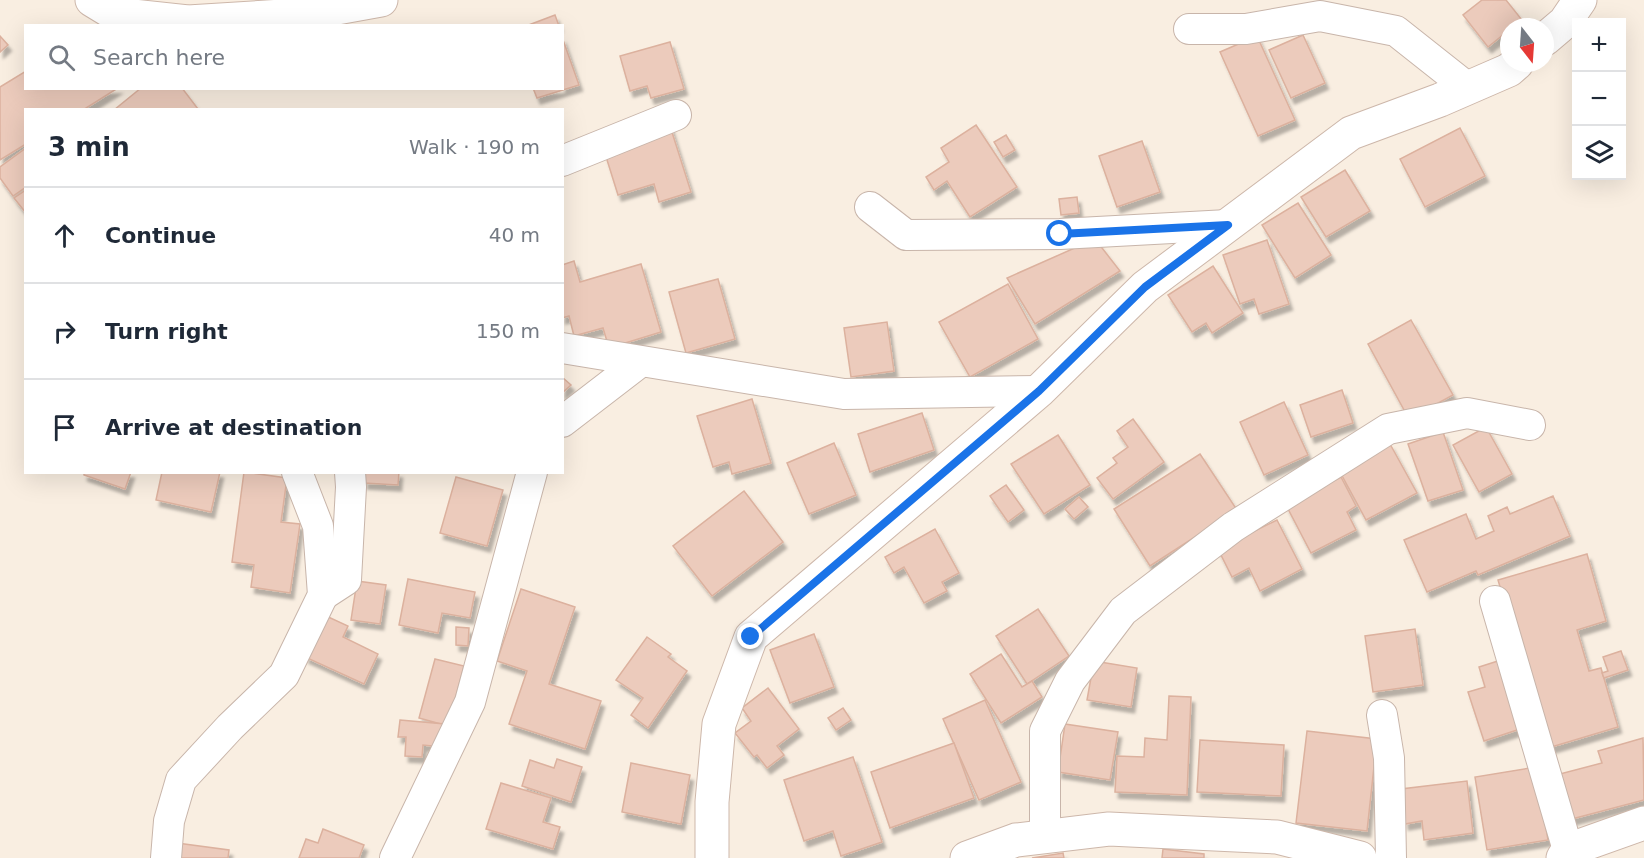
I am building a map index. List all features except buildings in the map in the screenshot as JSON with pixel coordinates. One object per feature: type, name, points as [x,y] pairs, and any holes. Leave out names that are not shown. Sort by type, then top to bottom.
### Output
[{"type":"street","points":[[92,0],[115,14],[188,22],[298,15],[381,0]]},
{"type":"street","points":[[1554,31],[1565,22],[1580,0]]},
{"type":"street","points":[[1189,29],[1246,29],[1320,16],[1396,31],[1468,88]]},
{"type":"street","points":[[712,858],[712,802],[719,724],[751,637],[1039,391],[1145,287],[1351,133],[1504,72]]},
{"type":"street","points":[[564,160],[676,115]]},
{"type":"street","points":[[870,207],[906,235],[1060,234],[1228,225]]},
{"type":"street","points":[[564,348],[844,394],[1039,391]]},
{"type":"street","points":[[564,420],[640,362]]},
{"type":"street","points":[[1045,837],[1045,731],[1070,681],[1123,611],[1233,527],[1389,429],[1467,413],[1530,425]]},
{"type":"street","points":[[166,858],[169,822],[181,780],[230,727],[284,675],[323,595],[318,526],[298,474]]},
{"type":"street","points":[[323,595],[346,580],[350,474]]},
{"type":"street","points":[[395,858],[470,702],[531,474]]},
{"type":"street","points":[[1495,601],[1566,854],[1644,823]]},
{"type":"street","points":[[1382,716],[1389,758],[1391,858]]},
{"type":"street","points":[[967,858],[1016,840],[1109,829],[1277,837],[1360,858]]},
{"type":"route","points":[[751,637],[1039,391],[1145,287],[1228,225],[1060,234]]}]
